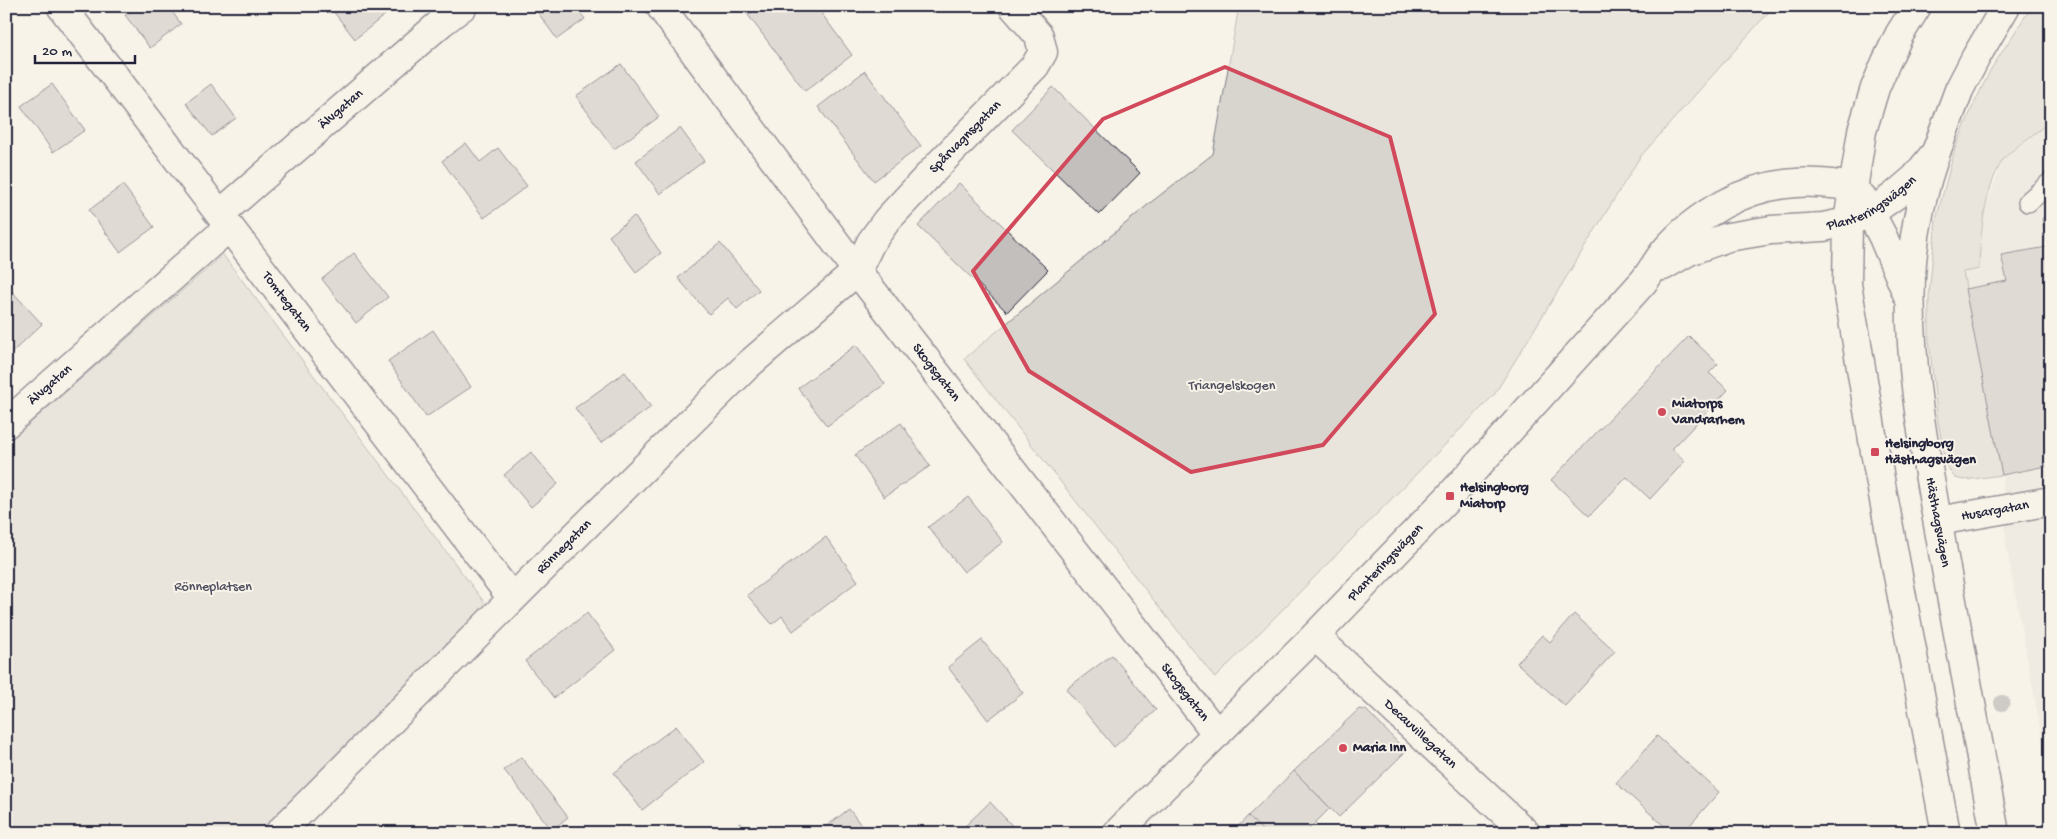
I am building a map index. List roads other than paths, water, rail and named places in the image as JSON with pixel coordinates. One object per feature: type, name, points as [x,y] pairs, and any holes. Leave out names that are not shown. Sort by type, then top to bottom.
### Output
[{"type":"street","name":"Tomtegatan","points":[[61,6],[512,598]]},
{"type":"street","name":"Älvgatan","points":[[6,424],[224,221],[442,22],[463,6]]},
{"type":"street","name":"Skogsgatan","points":[[660,6],[857,271],[1217,734]]},
{"type":"street","name":"Spårvagnsgatan","points":[[857,271],[871,242],[887,220],[1035,66],[1043,52],[1039,36],[1013,6]]},
{"type":"street","name":"Planteringsvägen","points":[[1116,833],[1315,636],[1450,496],[1644,281],[1663,253],[1687,228],[1726,202],[1768,188],[1796,183],[1853,186],[1862,131],[1875,88],[1899,35],[1917,6]]},
{"type":"street","name":"Planteringsvägen","points":[[1644,281],[1672,260],[1688,251],[1728,237],[1771,230],[1823,227],[1859,217],[1915,178],[1936,152],[1959,90],[2006,6]]},
{"type":"street","name":"Hästhagsvägen","points":[[1936,152],[1917,228],[1911,277],[1914,370],[1938,521],[1995,833]]},
{"type":"street","points":[[1853,186],[1859,217],[1847,284],[1877,462],[1946,833]]},
{"type":"street","points":[[1859,217],[1890,254],[1911,306]]},
{"type":"street","name":"Rönnegatan","points":[[279,833],[512,598],[748,365],[857,271]]},
{"type":"street","name":"Husargatan","points":[[1938,521],[2051,501]]},
{"type":"street","name":"Decauvillegatan","points":[[1315,636],[1526,833]]},
{"type":"lane","points":[[2028,202],[2051,182]]},
{"type":"place","name":"Miatorps Vandrarhem","points":[[1662,412]]},
{"type":"place","name":"Helsingborg Hästhagsvägen","points":[[1875,452]]},
{"type":"place","name":"Helsingborg Miatorp","points":[[1450,496]]},
{"type":"place","name":"Maria Inn","points":[[1343,748]]},
{"type":"park label","name":"Triangelskogen","points":[[1232,386]]},
{"type":"park label","name":"Rönneplatsen","points":[[213,587]]}]
